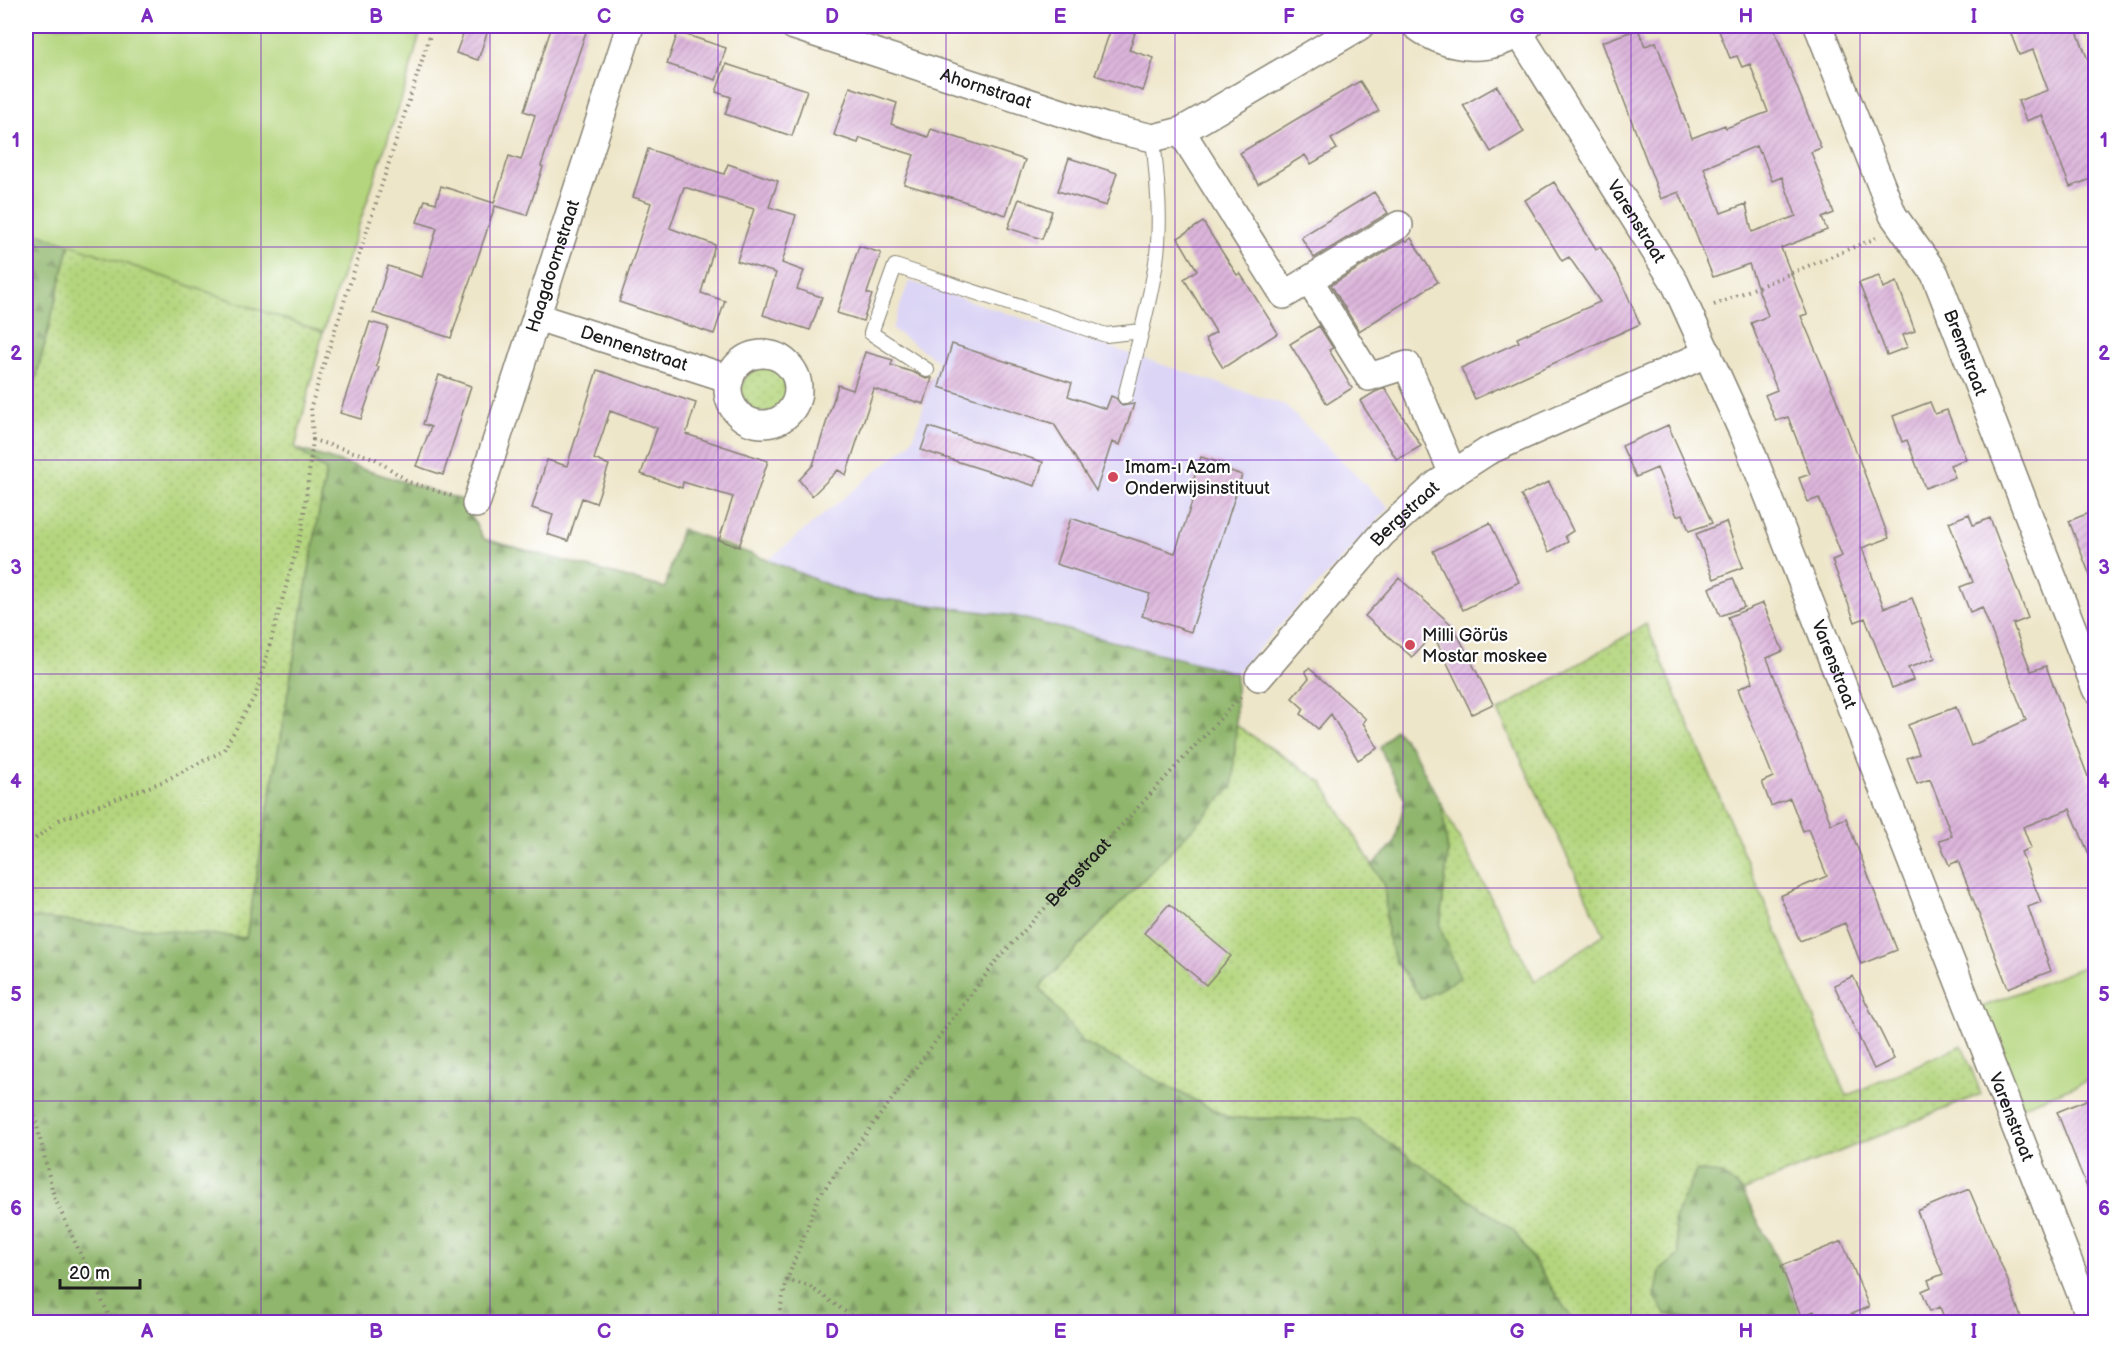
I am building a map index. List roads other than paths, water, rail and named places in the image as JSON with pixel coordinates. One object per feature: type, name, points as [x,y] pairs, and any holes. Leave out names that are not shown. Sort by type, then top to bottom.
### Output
[{"type":"street","name":"Haagdoornstraat","points":[[476,504],[630,26]]},
{"type":"street","name":"Ahornstraat","points":[[794,26],[1104,127],[1153,138],[1180,131],[1360,26]]},
{"type":"street","name":"Varenstraat","points":[[1416,26],[1450,43],[1471,48],[1498,43],[1524,29],[1675,283],[1746,439],[2092,1323]]},
{"type":"street","name":"Bremstraat","points":[[1818,26],[1893,214],[1935,274],[2096,689]]},
{"type":"street","points":[[1180,131],[1284,295],[1399,225]]},
{"type":"street","name":"Bergstraat","points":[[1309,280],[1369,377],[1407,365],[1453,474]]},
{"type":"street","name":"Dennenstraat","points":[[537,317],[730,379]]},
{"type":"street","name":"Bergstraat","points":[[1258,677],[1382,534],[1437,484],[1488,451],[1708,353]]},
{"type":"lane","points":[[1125,397],[1156,261],[1158,224],[1153,138]]},
{"type":"lane","points":[[927,370],[871,333],[894,266],[1106,335],[1141,332]]},
{"type":"place","name":"Imam-ı Azam Onderwijsinstituut","points":[[1113,477]]},
{"type":"place","name":"Milli Görüs Mostar moskee","points":[[1410,645]]}]
